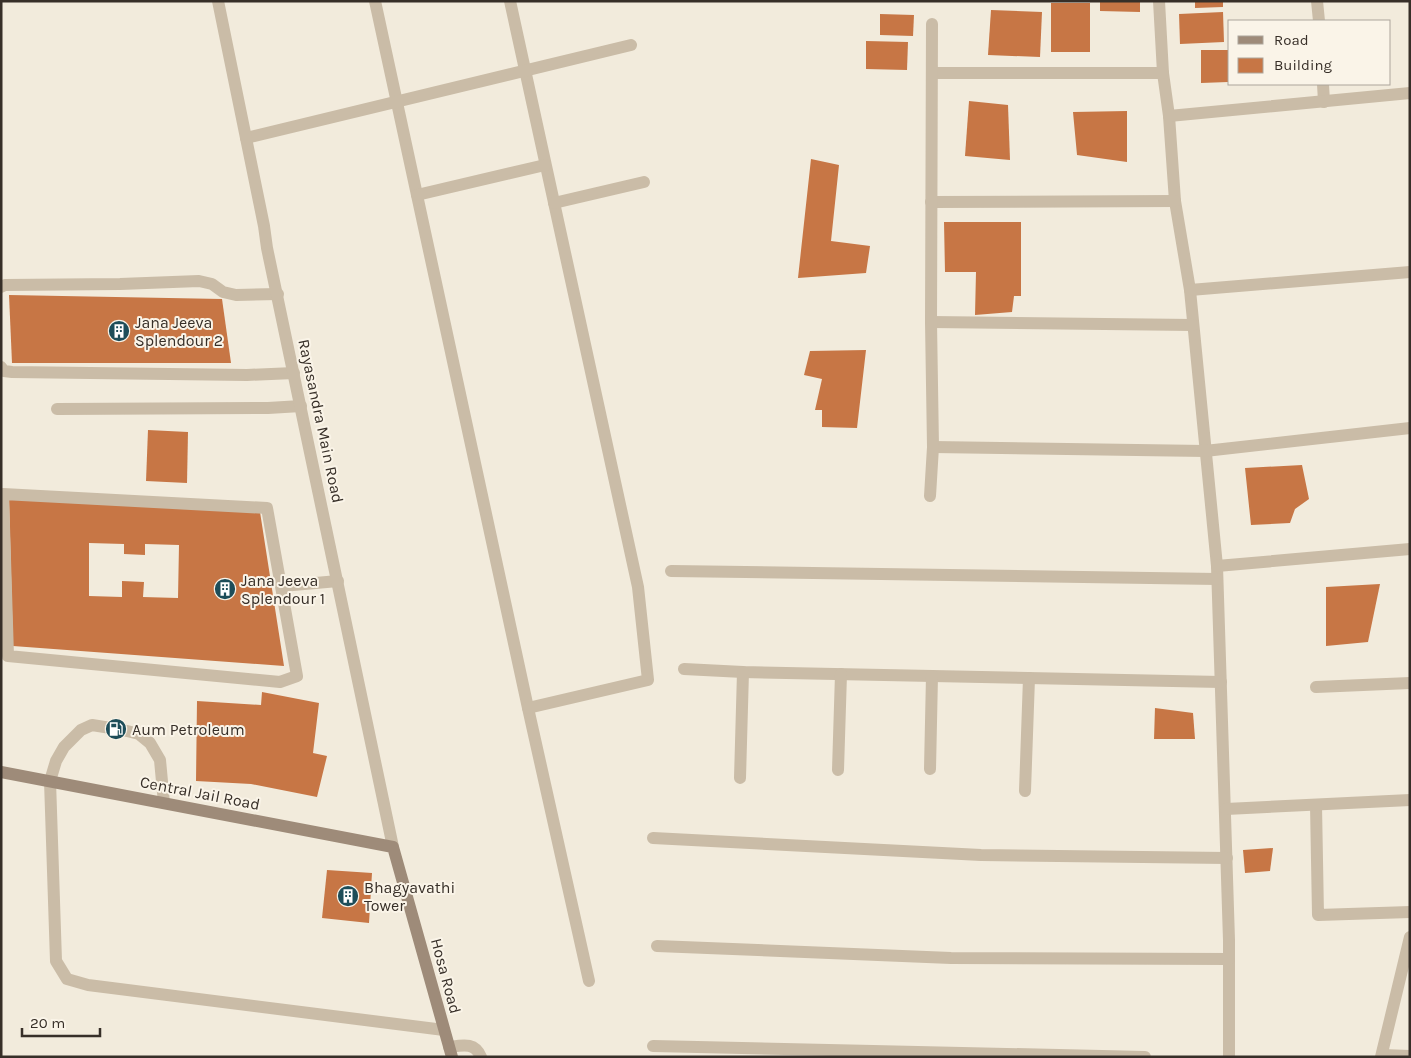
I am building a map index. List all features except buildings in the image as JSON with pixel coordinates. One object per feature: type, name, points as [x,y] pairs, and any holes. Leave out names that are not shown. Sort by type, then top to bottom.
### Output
[{"type":"main road","name":"Central Jail Road","points":[[1,772],[393,847]]},
{"type":"main road","name":"Hosa Road","points":[[393,847],[451,1052]]},
{"type":"street","name":"Rayasandra Main Road","points":[[218,1],[267,248],[393,847]]},
{"type":"street","points":[[375,1],[589,981]]},
{"type":"street","points":[[510,1],[638,587],[648,680],[528,708]]},
{"type":"street","points":[[1159,1],[1163,73],[1169,116],[1175,201],[1190,290],[1217,566],[1230,959],[1230,1057]]},
{"type":"street","points":[[1317,1],[1319,20]]},
{"type":"street","points":[[930,496],[933,447],[931,322],[932,24]]},
{"type":"street","points":[[246,138],[631,45]]},
{"type":"street","points":[[932,73],[1163,73]]},
{"type":"street","points":[[1323,85],[1324,102]]},
{"type":"street","points":[[1169,116],[1410,93]]},
{"type":"street","points":[[417,195],[545,165]]},
{"type":"street","points":[[554,203],[644,182]]},
{"type":"street","points":[[931,202],[1175,201]]},
{"type":"street","points":[[1190,290],[1410,272]]},
{"type":"street","points":[[1,287],[5,285],[199,281],[212,284],[223,292],[236,295],[278,294]]},
{"type":"street","points":[[931,322],[1193,325]]},
{"type":"street","points":[[1,367],[4,371],[12,372],[294,373]]},
{"type":"street","points":[[57,409],[268,408],[301,406]]},
{"type":"street","points":[[933,447],[1205,451],[1410,428]]},
{"type":"street","points":[[3,494],[267,508],[282,586],[297,676],[288,680],[280,682],[8,656],[3,494]]},
{"type":"street","points":[[1217,566],[1410,549]]},
{"type":"street","points":[[671,571],[1217,579]]},
{"type":"street","points":[[282,586],[338,581]]},
{"type":"street","points":[[684,669],[743,672],[1221,682]]},
{"type":"street","points":[[740,778],[743,672]]},
{"type":"street","points":[[838,770],[841,674]]},
{"type":"street","points":[[930,769],[932,676]]},
{"type":"street","points":[[1025,791],[1029,678]]},
{"type":"street","points":[[1316,687],[1410,683]]},
{"type":"street","points":[[164,803],[160,760],[150,743],[139,734],[92,725],[81,730],[64,747],[56,761],[50,781],[56,961],[67,979],[88,985],[444,1030]]},
{"type":"street","points":[[1226,809],[1410,800]]},
{"type":"street","points":[[1316,805],[1318,915],[1410,912]]},
{"type":"street","points":[[653,838],[981,855],[1227,858]]},
{"type":"street","points":[[1410,937],[1382,1056],[1410,1056]]},
{"type":"street","points":[[657,946],[951,958],[1230,959]]},
{"type":"street","points":[[451,1052],[467,1044],[479,1050],[482,1057]]},
{"type":"street","points":[[653,1046],[1145,1057]]},
{"type":"place","name":"Jana Jeeva Splendour 2","points":[[119,331]]},
{"type":"place","name":"Jana Jeeva Splendour 1","points":[[225,589]]},
{"type":"place","name":"Aum Petroleum","points":[[116,729]]},
{"type":"place","name":"Bhagyavathi Tower","points":[[348,896]]}]
